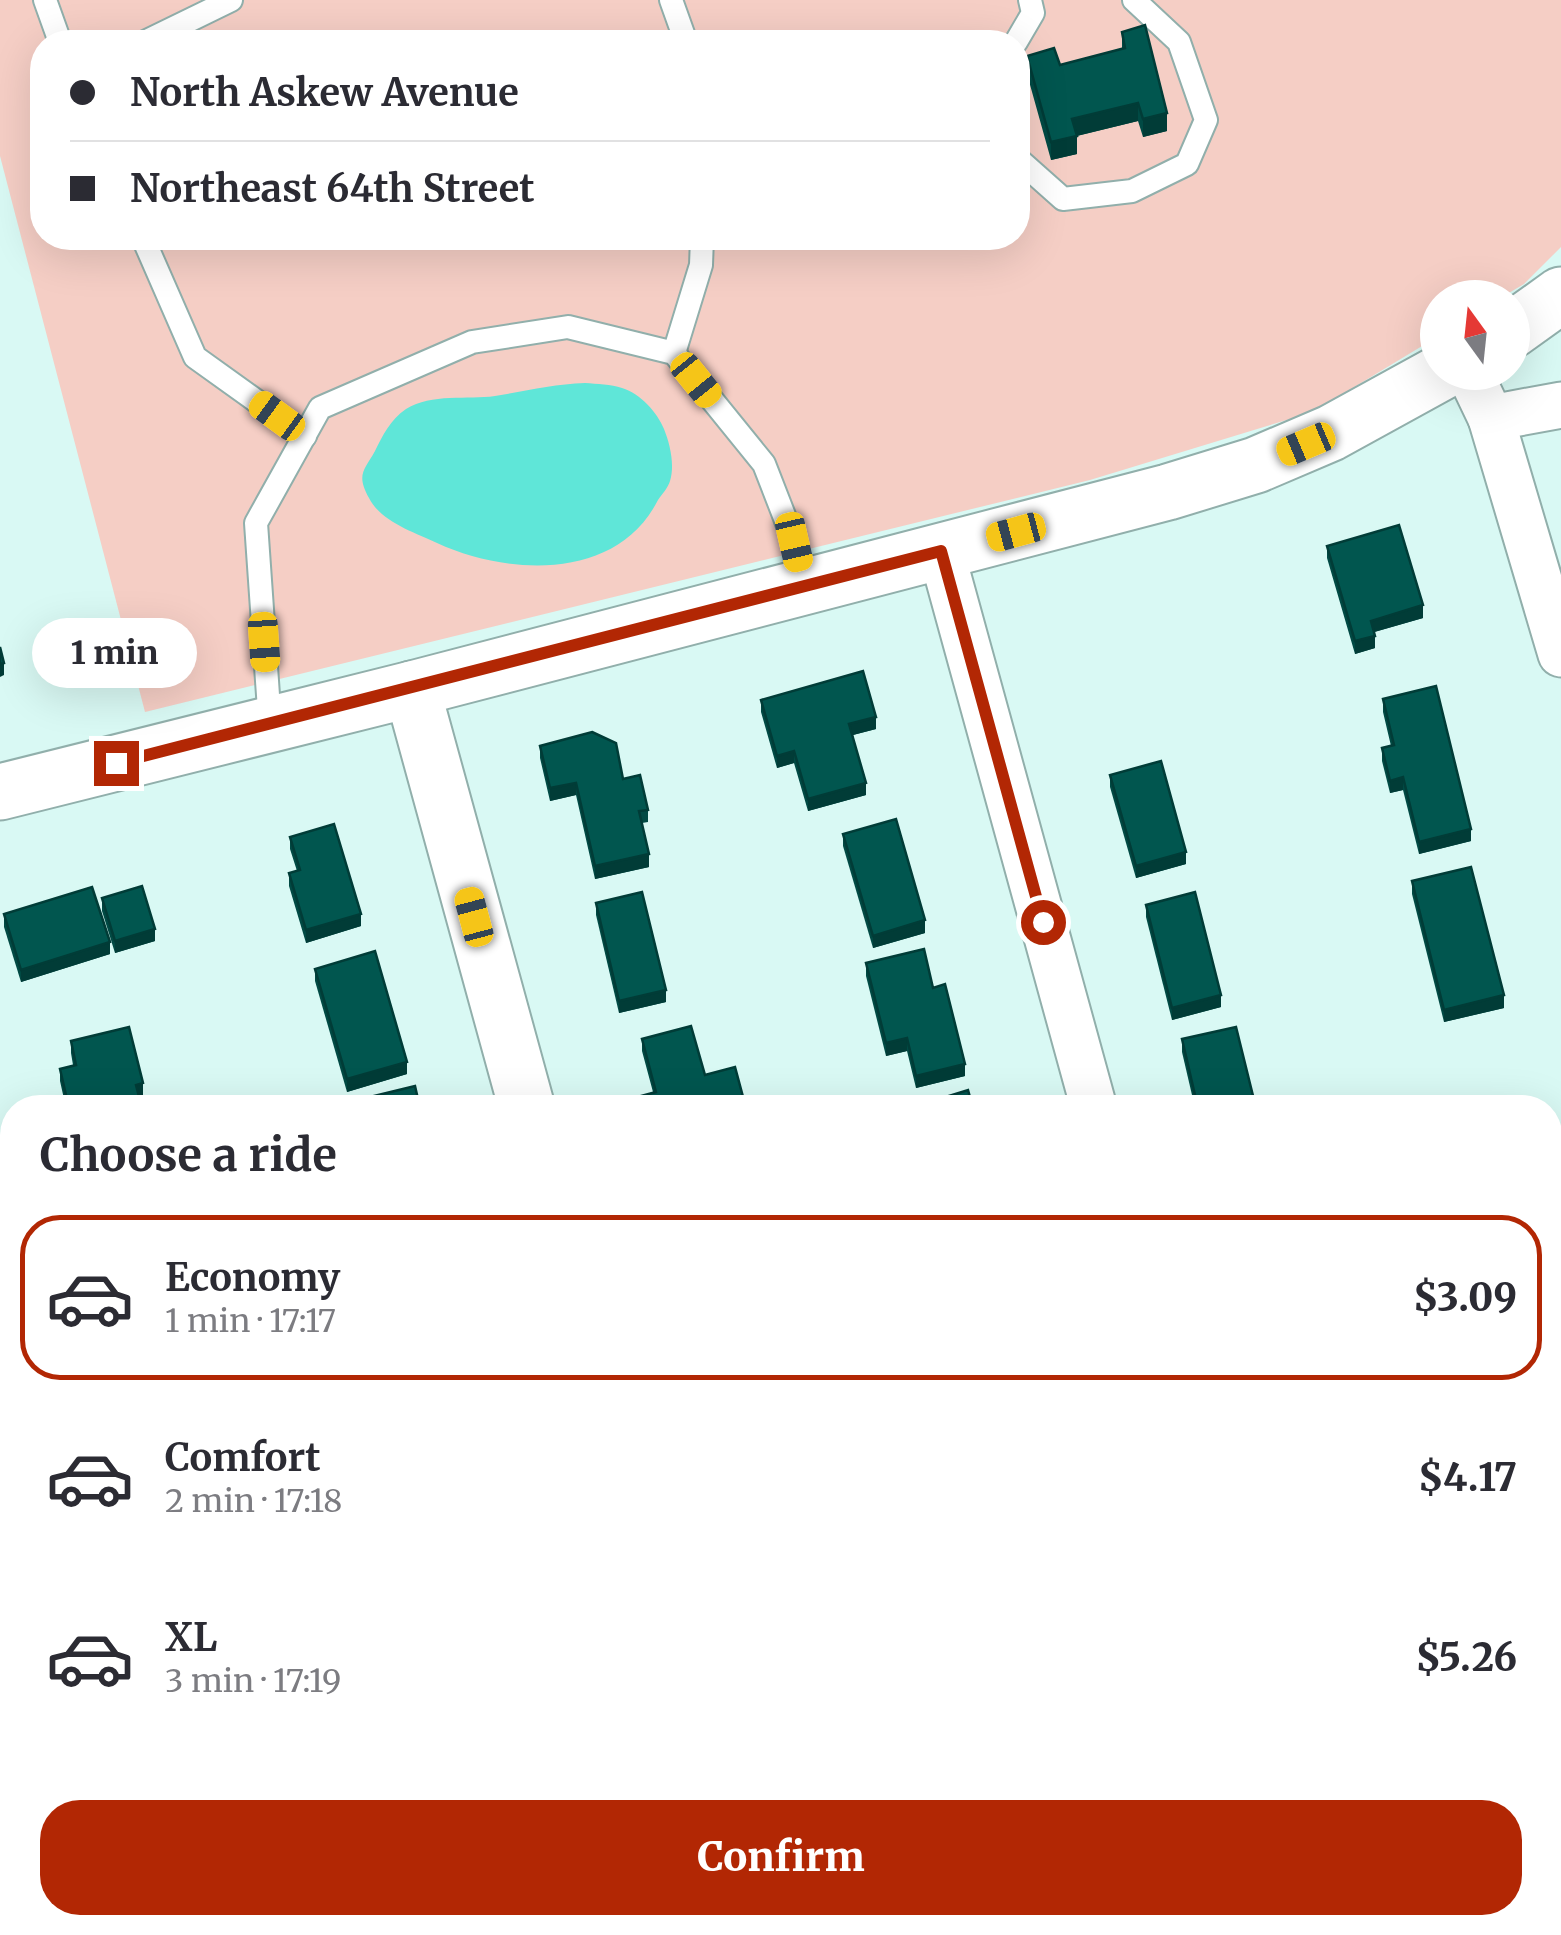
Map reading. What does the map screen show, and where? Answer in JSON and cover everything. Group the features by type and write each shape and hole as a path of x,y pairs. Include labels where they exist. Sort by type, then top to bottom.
{"street":[{"path":"1530,318 1561,296"},
{"path":"0,792 1168,492 1256,465 1331,433 1420,384"},
{"path":"1478,390 1491,418 1561,654"},
{"path":"1491,418 1561,405"},
{"path":"941,551 1090,1095"},
{"path":"412,689 522,1095"}],"lane":[{"path":"45,0 56,30"},
{"path":"170,30 231,0"},
{"path":"671,0 682,30"},
{"path":"1023,30 1033,13 1030,0"},
{"path":"1030,170 1063,199 1132,191 1186,164 1206,120 1179,42 1134,0"},
{"path":"148,250 194,357 305,436"},
{"path":"674,352 701,266 702,250"},
{"path":"270,724 256,523 320,408 472,342 568,327 674,352 764,464 792,536 804,587"}],"shaded area":[{"path":"0,0 1561,0 1561,247 1528,280 1420,280 1420,347 1313,412 1090,480 145,712 0,156"}],"water":[{"path":"585,383 618,387 642,399 661,423 670,448 672,468 668,486 640,526 616,546 589,558 559,564 496,562 465,554 409,530 381,514 369,498 362,478 365,468 388,428 406,409 438,399 495,396"}],"building":[{"path":"1145,25 1167,113 1143,119 1138,103 1072,119 1077,136 1051,142 1030,55 1054,48 1060,65 1125,48 1122,32"},
{"path":"1399,525 1423,605 1371,621 1375,636 1355,641 1327,546"},
{"path":"863,671 876,717 849,724 866,783 808,799 794,751 777,756 761,700"},
{"path":"1436,686 1471,829 1419,842 1403,777 1390,781 1382,748 1394,745 1383,699"},
{"path":"592,732 616,743 623,779 640,775 648,810 639,811 649,854 595,866 576,783 550,788 540,746"},
{"path":"1161,761 1186,852 1136,866 1110,775"},
{"path":"896,819 925,920 873,936 843,834"},
{"path":"334,824 361,914 306,930 289,873 300,870 290,837"},
{"path":"1471,867 1504,995 1444,1010 1412,881"},
{"path":"142,886 155,929 115,941 102,898"},
{"path":"92,887 110,942 21,970 4,914"},
{"path":"642,892 666,990 619,1001 596,903"},
{"path":"1195,892 1221,995 1172,1008 1146,905"},
{"path":"924,949 933,988 945,984 965,1064 916,1076 907,1038 886,1043 866,963"},
{"path":"375,951 407,1062 347,1079 315,969"},
{"path":"691,1026 705,1075 735,1067 743,1095 645,1095 656,1092 642,1039"},
{"path":"129,1027 143,1083 136,1085 139,1095 66,1095 60,1069 76,1065 71,1041"},
{"path":"1236,1027 1253,1095 1195,1095 1182,1039"},
{"path":"415,1086 417,1095 378,1095"}],"route":[{"path":"116,763 941,551 1043,922"}]}
